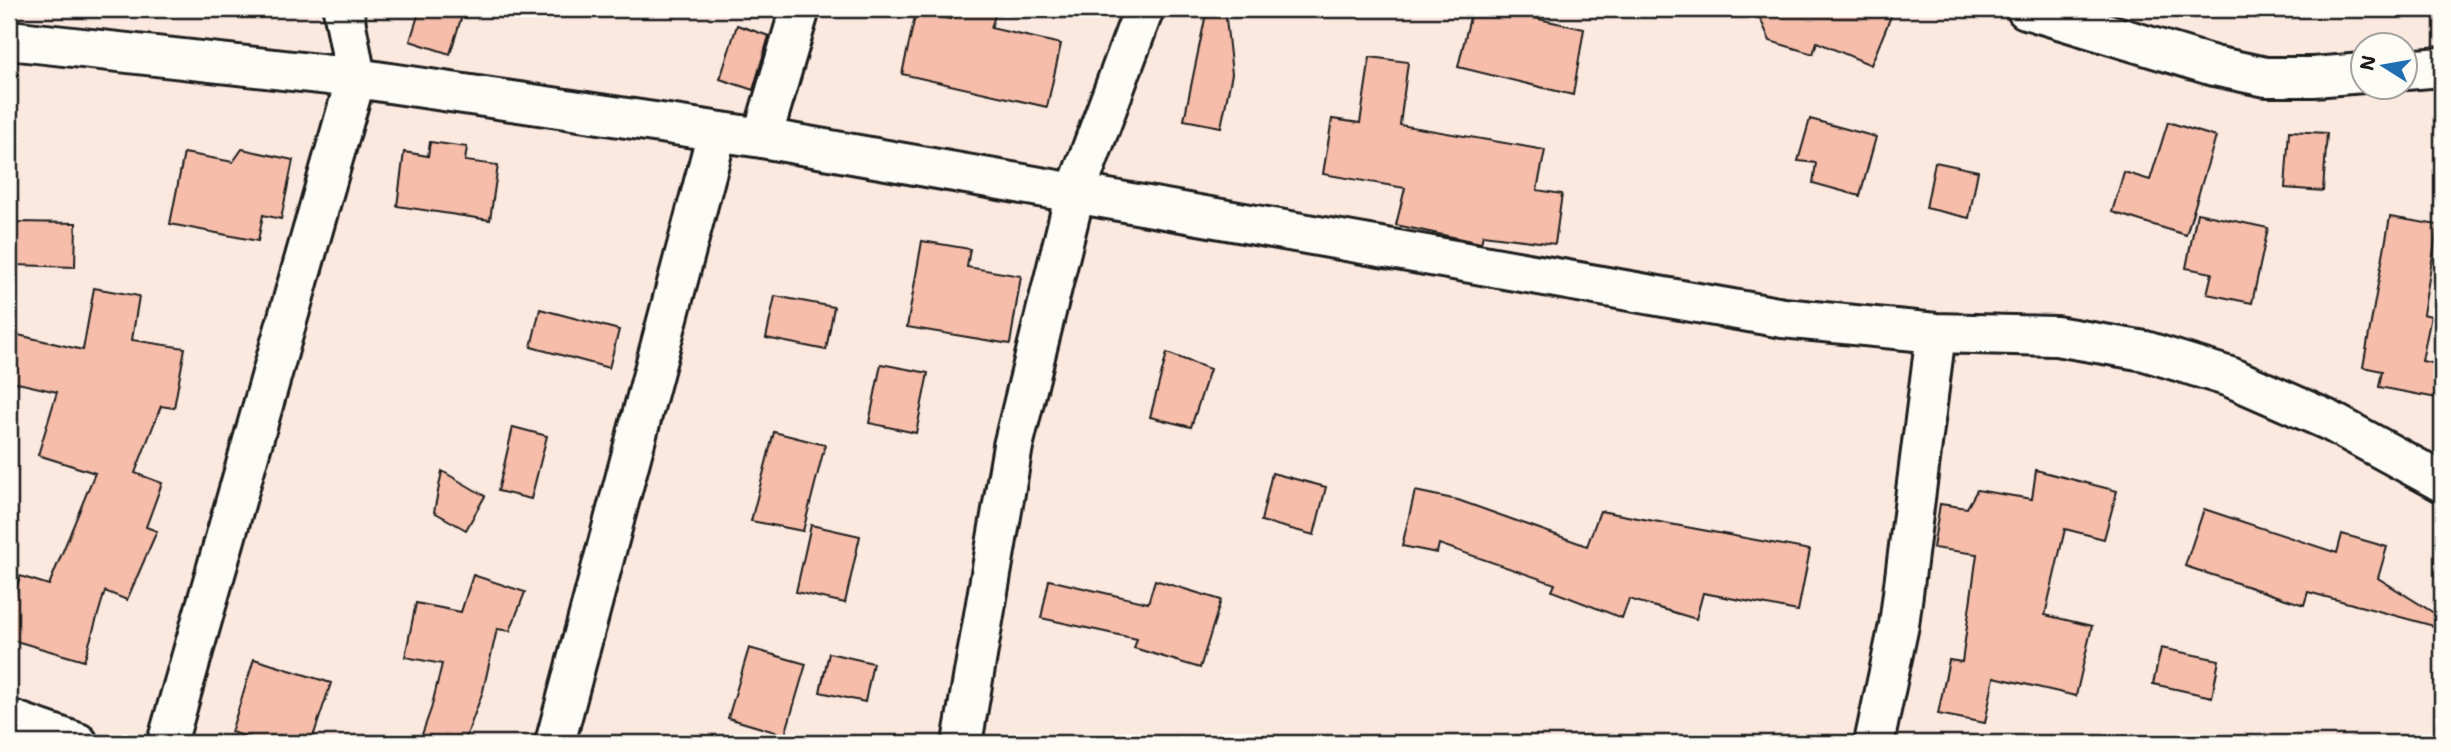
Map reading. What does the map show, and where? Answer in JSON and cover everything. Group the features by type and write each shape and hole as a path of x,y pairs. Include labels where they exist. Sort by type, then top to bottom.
{"street":[{"path":"167,743 356,78 343,9"},
{"path":"762,138 800,9"},
{"path":"962,743 1013,446 1075,194 1144,9"},
{"path":"2026,9 2100,20 2214,66 2266,77 2350,74"},
{"path":"9,40 356,78 718,134 762,138 1783,318 1936,332 2056,337 2145,351 2230,377 2330,421 2442,482"},
{"path":"2420,69 2442,67"},
{"path":"555,743 718,134"},
{"path":"1874,743 1899,625 1936,332"},
{"path":"9,719 78,743"}],"building":[{"path":"420,9 464,9 450,54 410,41"},
{"path":"953,9 997,9 991,28 1061,44 1047,107 902,74 916,12 950,19"},
{"path":"1207,9 1225,9 1232,74 1221,127 1184,120"},
{"path":"1472,9 1494,9 1584,29 1573,95 1458,67"},
{"path":"1740,9 1894,9 1871,65 1817,42 1813,54 1770,41 1760,18"},
{"path":"737,25 769,36 753,90 720,79"},
{"path":"1370,57 1408,62 1400,125 1545,150 1537,190 1562,194 1555,244 1483,235 1481,243 1396,225 1405,188 1323,174 1332,119 1360,123"},
{"path":"1810,119 1876,137 1860,196 1813,183 1816,163 1798,161"},
{"path":"2168,122 2216,137 2186,235 2112,212 2124,172 2150,180"},
{"path":"2289,131 2327,133 2323,191 2285,188"},
{"path":"430,142 467,147 465,161 498,165 490,220 397,206 404,152 428,156"},
{"path":"242,149 293,160 281,219 263,215 258,241 170,224 184,153 233,162"},
{"path":"1935,162 1978,171 1969,218 1926,208"},
{"path":"2197,213 2268,228 2252,303 2207,294 2212,273 2186,268"},
{"path":"2390,217 2438,225 2423,314 2431,316 2422,361 2442,365 2442,399 2379,387 2382,371 2363,367"},
{"path":"16,222 76,223 75,267 15,265"},
{"path":"922,241 970,249 967,267 1021,276 1010,344 907,327"},
{"path":"94,288 139,296 132,340 185,348 174,408 161,406 135,473 162,483 146,527 157,531 127,600 105,591 84,661 9,639 9,616 20,576 49,585 95,473 38,455 57,392 9,381 9,373 18,335 83,350"},
{"path":"775,296 834,307 826,350 766,338"},
{"path":"540,309 619,330 609,368 531,347"},
{"path":"1167,353 1210,369 1191,427 1150,417"},
{"path":"881,364 928,373 916,433 869,423"},
{"path":"513,427 547,436 531,499 498,491"},
{"path":"774,432 825,445 803,531 751,521"},
{"path":"2036,470 2117,491 2104,539 2065,529 2045,615 2092,626 2076,696 1994,677 1985,723 1938,714 1949,660 1962,662 1977,554 1933,548 1940,504 1967,508 1977,490 2032,499"},
{"path":"442,471 485,496 466,530 434,512"},
{"path":"1272,473 1326,487 1314,535 1261,521"},
{"path":"1415,491 1458,500 1587,546 1600,511 1810,550 1798,611 1703,593 1696,619 1629,599 1622,618 1552,591 1555,584 1439,544 1437,553 1402,546"},
{"path":"2204,509 2337,553 2342,534 2387,547 2378,578 2442,618 2441,628 2308,592 2304,605 2185,566"},
{"path":"811,525 860,536 845,603 796,592"},
{"path":"473,575 525,592 510,631 497,629 483,691 464,743 419,743 442,664 405,657 416,603 461,612"},
{"path":"1049,580 1148,603 1155,580 1221,600 1200,668 1134,648 1137,639 1041,618"},
{"path":"749,648 806,664 785,735 728,718"},
{"path":"2161,648 2219,660 2212,697 2153,684"},
{"path":"829,653 873,663 865,702 820,692"},
{"path":"254,659 331,683 311,743 268,743 231,732"}]}
